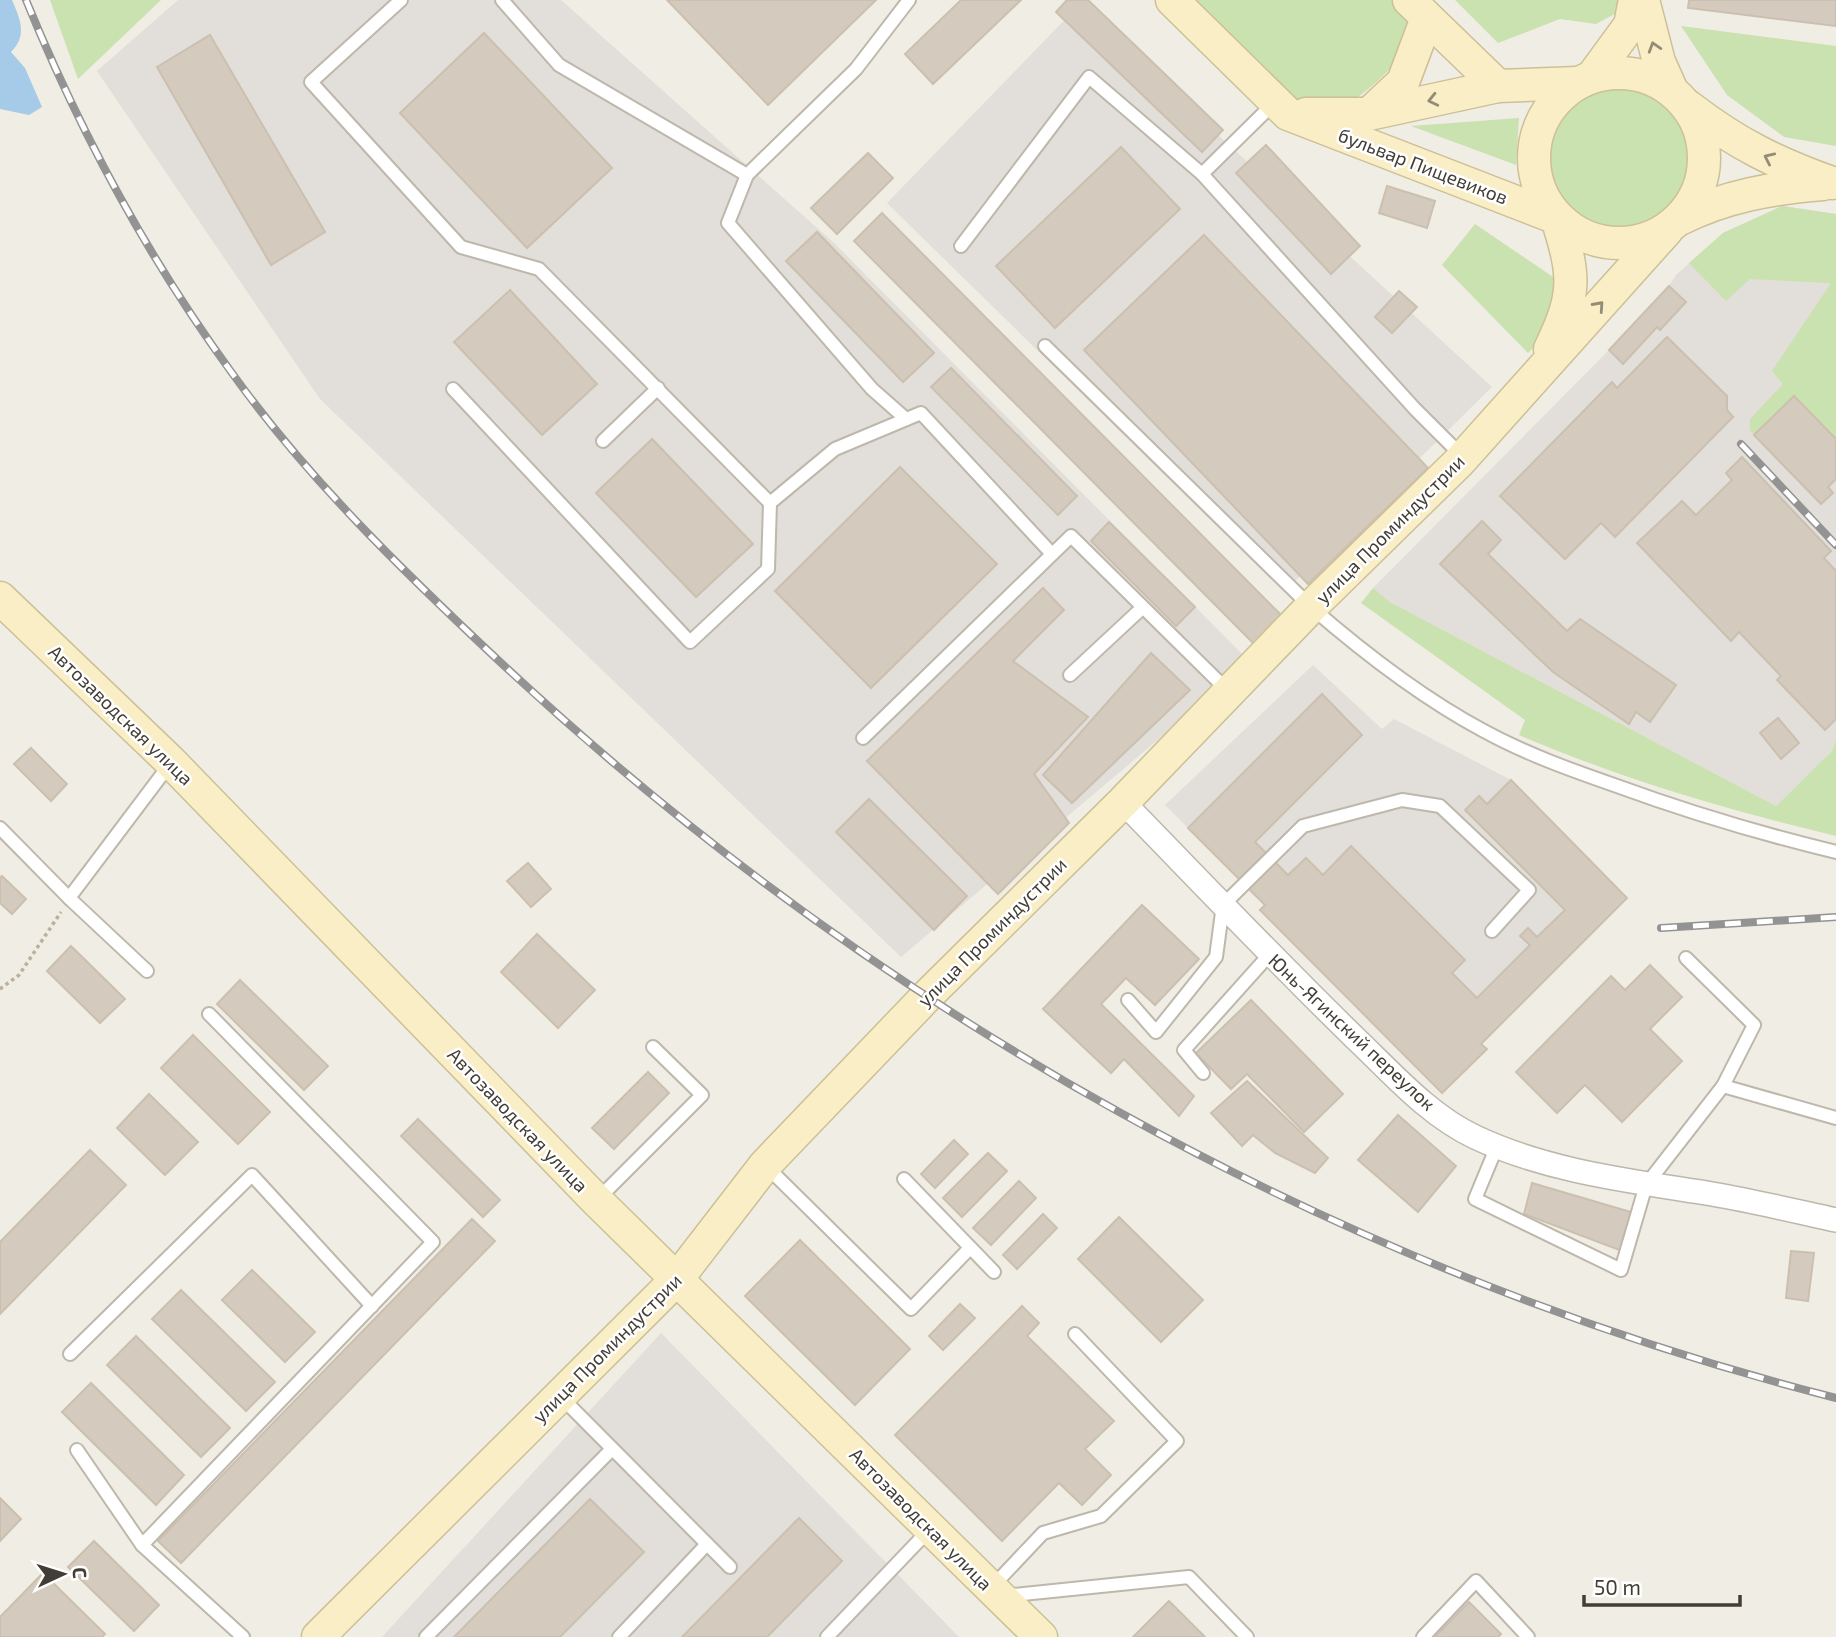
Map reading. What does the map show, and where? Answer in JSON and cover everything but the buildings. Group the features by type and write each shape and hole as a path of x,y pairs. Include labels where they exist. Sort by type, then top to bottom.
{"main road":[{"name":"бульвар Пищевиков","path":"1172,0 1282,108 1557,218 1581,234 1626,242 1648,238 1700,209 1759,191 1834,183"},
{"path":"1585,80 1630,24 1635,0"},
{"path":"1643,0 1659,62 1698,125 1704,150 1703,175 1695,199 1674,225"},
{"name":"бульвар Пищевиков","path":"1282,108 1369,114 1403,82 1421,6"},
{"name":"бульвар Пищевиков","path":"1421,6 1498,86 1585,80 1613,73 1634,74 1654,80 1729,137 1761,155 1834,183"},
{"name":"бульвар Пищевиков","path":"1557,218 1542,197 1534,171 1534,145 1542,120 1557,99 1585,80"},
{"path":"1369,114 1498,86"},
{"path":"1538,376 1571,297 1570,262 1557,218"},
{"name":"улица Проминдустрии","path":"318,1637 677,1279 765,1165 927,996 1124,802 1311,607 1464,457 1674,225"},
{"name":"Автозаводская улица","path":"0,598 171,762 597,1201 1041,1637"}],"street":[{"name":"Юнь-Ягинский переулок","path":"1124,802 1269,955 1408,1089 1458,1128 1523,1156 1589,1174 1716,1195 1836,1220"}],"lane":[{"path":"401,0 311,82 461,247 539,268 770,503 768,569 690,642 453,389"},
{"path":"502,0 559,65 747,175"},
{"path":"906,419 872,388 728,223 747,175 856,69 909,0"},
{"path":"961,246 1089,77 1202,174 1415,409 1464,457"},
{"path":"1202,174 1282,108"},
{"path":"1045,346 1311,607 1343,635 1409,684 1483,731 1560,766 1663,803 1836,852"},
{"path":"603,441 658,388"},
{"path":"770,503 835,449 921,413 1052,555"},
{"path":"863,738 1071,536 1229,692"},
{"path":"1070,675 1142,608"},
{"path":"69,898 171,762"},
{"path":"1128,1000 1156,1032 1216,957 1223,905 1303,826 1402,800 1440,806 1529,890 1492,931"},
{"path":"0,828 147,971"},
{"path":"1203,1073 1184,1050 1269,955"},
{"path":"1497,1146 1475,1199 1621,1270 1646,1185 1723,1086 1754,1025 1686,958"},
{"path":"142,1545 433,1242 209,1014"},
{"path":"597,1201 702,1095 653,1047"},
{"path":"1723,1086 1836,1118"},
{"path":"765,1165 911,1309 970,1248"},
{"path":"70,1354 252,1175 372,1306"},
{"path":"904,1179 994,1272"},
{"path":"995,1592 1043,1533 1101,1516 1177,1441 1075,1334"},
{"path":"559,1396 730,1567"},
{"path":"426,1637 612,1449"},
{"path":"77,1450 142,1545 243,1637"},
{"path":"827,1637 930,1528"},
{"path":"619,1637 707,1544"},
{"path":"995,1592 1189,1577 1247,1637"},
{"path":"1423,1637 1476,1581 1528,1637"}],"path":[{"path":"0,989 19,975 69,898"}],"shaded area":[{"path":"178,0 561,0 834,243 1250,662 901,957 320,399 97,71"},
{"path":"1078,6 1492,387 1284,592 887,203"},
{"path":"1782,206 1836,214 1836,739 1832,751 1776,806 1390,602 1373,588 1609,350 1669,286 1676,275 1723,233"},
{"path":"1313,665 1382,729 1394,719 1511,780 1627,898 1481,1044 1487,1049 1442,1093 1260,910 1264,904 1165,805"},
{"path":"661,1333 959,1637 382,1637"}],"green space":[{"path":"50,0 161,0 78,79"},
{"path":"1194,0 1395,0 1406,15 1409,30 1406,44 1387,72 1348,105 1296,100"},
{"path":"1455,0 1620,0 1620,11 1596,24 1560,19 1498,43"},
{"path":"1681,26 1836,46 1836,146 1784,137 1727,95"},
{"path":"1620,86 1647,91 1670,107 1686,130 1691,157 1686,184 1670,207 1647,223 1620,228 1593,223 1570,207 1554,184 1549,157 1554,130 1570,107 1593,91"},
{"path":"1519,118 1516,165 1411,126"},
{"path":"1782,206 1836,214 1836,439 1794,396 1754,435 1750,430 1750,419 1783,384 1772,371 1831,283 1750,279 1726,301 1689,263 1723,233"},
{"path":"1475,224 1559,281 1562,318 1528,353 1442,265"},
{"path":"1373,588 1390,602 1776,806 1832,751 1836,739 1836,836 1675,792 1597,766 1519,735 1525,720 1361,603"}],"water":[{"path":"0,0 12,0 18,14 21,33 11,52 25,68 42,107 29,115 0,109"}],"railway":[{"path":"26,0 69,98 144,239 201,329 292,450 392,558 498,660 643,787 795,906 955,1014 1121,1113 1293,1201 1470,1278 1651,1344 1836,1398"},
{"path":"1741,444 1836,545"},
{"path":"1661,928 1836,917"}]}
